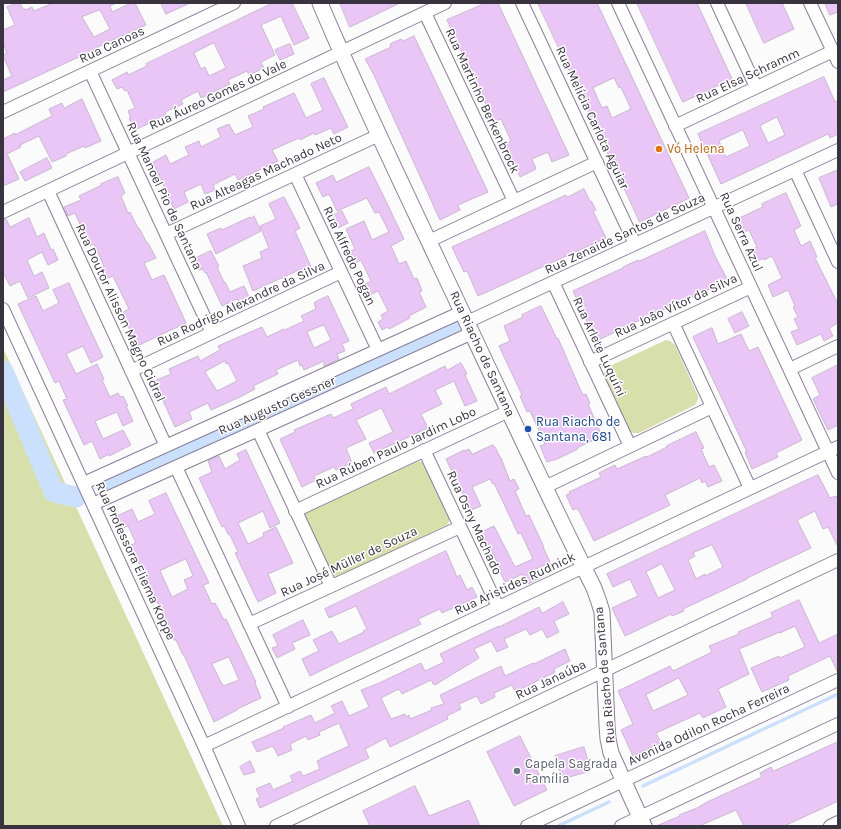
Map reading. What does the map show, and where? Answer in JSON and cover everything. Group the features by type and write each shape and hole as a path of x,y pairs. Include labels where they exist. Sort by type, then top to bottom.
{"street":[{"name":"Rua Canoas","path":"3,112 234,3"},
{"name":"Rua Riacho de Santana","path":"320,3 379,135 467,323 594,588 602,612 608,739 611,753 642,821"},
{"name":"Rua Áureo Gomes do Vale","path":"3,212 445,3"},
{"name":"Rua Melícia Carlota Aguiar","path":"522,3 635,244"},
{"name":"Rua Serra Azul","path":"618,3 790,369 833,449 838,473"},
{"path":"717,3 756,87"},
{"path":"810,3 835,57"},
{"name":"Rua Martinho Berkenbrock","path":"425,13 514,201"},
{"name":"Rua Elsa Schramm","path":"675,126 756,87 835,57"},
{"name":"Rua Manoel Pio de Santana","path":"90,71 212,333"},
{"name":"Rua Alteagas Machado Neto","path":"166,234 379,135"},
{"name":"Rua Zenaide Santos de Souza","path":"467,323 838,150"},
{"path":"429,241 597,162"},
{"path":"795,170 837,258"},
{"name":"Rua Alfredo Pogan","path":"295,174 378,350"},
{"name":"Rua Doutor Alisson Magno Cidral","path":"48,191 166,446"},
{"name":"Rua Rodrigo Alexandre da Silva","path":"131,371 341,272"},
{"name":"Rua Arlete Luquíni","path":"553,282 630,446"},
{"name":"Rua João Vítor da Silva","path":"590,362 751,287"},
{"name":"Rua Professora Eliema Koppe","path":"3,309 84,483 92,504 204,746 239,826"},
{"name":"Rua Augusto Gessner","path":"84,483 378,350 467,323"},
{"name":"Rua Augusto Gessner","path":"92,504 258,430 467,323"},
{"path":"673,323 750,488"},
{"path":"790,369 838,346"},
{"path":"545,487 712,407"},
{"name":"Rua Rúben Paulo Jardim Lobo","path":"295,511 509,411"},
{"path":"258,430 330,586"},
{"name":"Rua Aristides Rudnick","path":"204,746 833,449"},
{"name":"Rua Osny Machado","path":"424,450 498,607"},
{"path":"176,467 288,707"},
{"name":"Rua José Müller de Souza","path":"249,624 460,527"},
{"name":"Rua Janaúba","path":"276,826 838,560"},
{"name":"Avenida Odilon Rocha Ferreira","path":"527,826 838,680"},
{"path":"621,826 642,821 838,724"},
{"path":"830,826 838,822"}],"green space":[{"path":"666,340 675,345 698,399 695,405 639,433 633,433 629,431 605,379 605,371 610,366"},
{"path":"3,348 223,826 3,826"},
{"path":"418,461 424,463 450,519 447,525 342,575 332,575 304,516 306,511"}],"building":[{"path":"20,3 23,9 25,10 32,7 34,11 53,3 116,3 110,6 112,12 131,3 135,3 146,25 3,92 3,80 12,76 3,56 7,53 3,43 3,30 15,25 7,7","holes":["100,10 110,29 94,37 82,17"]},
{"path":"161,3 190,3 166,14"},
{"path":"273,3 292,3 309,38 294,45 281,16 261,25 275,55 261,62 264,68 249,75 247,71 228,80 230,84 201,98 198,91 181,100 183,104 165,112 166,115 135,130 129,118 131,118 128,111 135,108 127,90 125,91 122,87 117,89 112,80 127,72 128,75 147,66 146,64","holes":["214,43 226,68 209,76 205,67 201,69 194,53"]},
{"path":"340,3 400,3 350,27"},
{"path":"486,3 498,3 569,155 552,162 548,152 532,159 536,169 520,177 505,144 511,141 501,119 494,122 447,20"},
{"path":"538,3 597,3 689,198 640,222","holes":["614,78 619,88 621,87 631,109 612,118 607,106 602,108 593,88"]},
{"path":"637,3 697,3 732,79 683,102"},
{"path":"746,3 782,3 794,29 764,43"},
{"path":"825,3 838,3 838,12 830,15"},
{"path":"414,36 488,192 458,205 460,210 440,220 374,75 365,59 391,47 390,44 401,39 403,41"},
{"path":"290,44 294,54 280,60 275,50"},
{"path":"824,77 835,102 838,100 838,134 830,138 828,134 721,184 698,134","holes":["777,117 785,135 768,143 760,126","743,130 750,146 726,157 719,141"]},
{"path":"324,78 348,127 334,134 331,128 315,135 314,133 300,140 299,138 272,150 278,161 238,180 235,174 213,185 215,190 205,194 201,184 184,192 188,202 174,209 153,162 166,155 170,164 189,155 185,147 199,141 201,147 221,137 217,129 229,124 235,135 253,127 248,116 264,109 263,107 294,93 306,118 323,110 311,84"},
{"path":"82,99 101,141 85,148 84,146 52,162 39,136 20,145 21,147 7,154 19,179 3,186 3,139 15,133 15,135 52,116 49,109 62,103 64,108"},
{"path":"47,158 52,168 25,181 20,172"},
{"path":"369,167 404,239 391,246 399,264 406,261 414,279 417,278 422,291 419,292 426,307 409,316 410,318 389,329 388,327 382,330 378,322 383,319 381,315 388,311 378,291 370,295 365,284 371,281 361,260 355,263 349,252 355,249 346,229 364,221 372,240 389,232 379,212 375,213 367,198 337,211 329,194 323,197 316,183 333,175 336,182"},
{"path":"838,170 838,204 831,207 819,178"},
{"path":"118,177 125,193 121,196 128,213 130,212 156,258 144,263 152,280 164,275 186,323 137,346 122,313 129,309 113,276 106,279 100,268 104,266 94,244 90,246 75,213 68,216 64,207 81,200 79,196"},
{"path":"584,189 596,210 593,211 606,238 478,296 467,271 464,272 452,247 566,195 567,197"},
{"path":"786,193 801,226 794,230 801,246 810,241 817,257 815,258 838,304 838,323 829,328 833,336 824,341 821,334 797,345 791,332 799,329 794,319 798,317 793,307 795,306 788,290 773,297 768,285 782,278 772,256 758,261 753,249 757,247 749,230 743,233 737,219 763,207 762,204"},
{"path":"284,197 300,228 295,231 312,269 301,274 299,270 253,291 243,266 262,258 260,252 269,248 260,226 276,219 269,204"},
{"path":"342,211 348,223 338,228 332,216"},
{"path":"254,216 261,231 216,254 207,234 221,228 222,230"},
{"path":"29,218 37,237 44,233 51,250 53,249 58,260 48,265 42,252 27,260 34,276 42,272 49,288 28,298 20,281 10,286 3,272 3,219 6,219 10,227"},
{"path":"705,231 715,256 728,281 629,325 630,328 621,332 620,330 596,341 573,291 638,260 639,261"},
{"path":"211,251 219,266 217,267 230,292 244,286 249,297 239,302 237,299 222,306 206,272 205,273 203,269 199,270 194,259"},
{"path":"69,283 103,357 91,363 83,346 66,354 76,374 97,364 104,379 102,380 110,397 118,393 120,397 123,396 133,421 123,426 117,412 95,421 103,439 123,430 131,445 100,459 92,441 84,445 63,400 67,399 59,381 55,383 18,304 36,296 43,311 59,303 53,290"},
{"path":"328,296 349,341 342,344 345,351 337,354 339,359 324,366 324,361 304,370 302,365 300,366 298,360 276,370 278,374 253,386 255,389 240,397 211,410 208,403 189,412 192,419 175,427 154,381 171,374 169,369 198,356 200,361 220,350 218,346 262,327 267,337 304,321 301,316 316,309 315,302","holes":["324,325 331,340 314,348 307,332","225,361 226,364 228,363 237,381 217,391 205,372"]},
{"path":"541,306 557,339 558,338 583,395 586,394 590,403 588,404 602,436 555,460 547,462 540,446 545,444 530,411 527,412 520,396 522,395 499,346 510,341 504,326"},
{"path":"742,312 749,326 735,333 728,319"},
{"path":"712,328 718,344 741,334 749,351 758,347 802,440 776,453 778,457 752,469 745,452 747,452 693,337"},
{"path":"461,363 467,374 465,375 477,401 465,406 454,381 435,390 442,404 421,414 428,428 374,453 369,443 393,432 383,411 381,408 356,420 366,439 346,448 352,463 336,470 334,467 314,476 316,480 302,487 280,439 295,432 294,430 331,414 333,418 353,409 351,404 386,387 389,394 445,366 447,370"},
{"path":"838,365 838,425 828,430 813,399 820,395 812,378"},
{"path":"696,432 704,448 701,449 709,467 714,465 722,481 708,487 705,481 702,483 700,478 665,495 670,505 594,541 578,509 573,510 566,495 570,494 569,492 601,477 599,473 615,465 617,469 646,456 647,457"},
{"path":"493,445 501,458 510,481 514,479 519,489 515,491 526,516 529,515 550,562 536,569 540,578 528,584 523,574 505,582 490,547 488,548 481,532 494,526 515,567 533,559 521,533 518,534 494,483 493,484 490,479 472,487 481,506 471,510 446,459 464,450 469,449 472,454"},
{"path":"246,450 280,523 270,528 263,511 238,523 248,544 264,536 263,533 276,527 293,563 268,574 276,593 258,602 235,553 238,552 230,535 224,526 222,527 199,478 212,472 208,461 219,456 225,469 240,460 237,454"},
{"path":"818,475 830,498 836,496 838,501 838,547 828,527 823,529 815,511 797,520 811,548 683,609 684,611 672,616 671,614 625,636 612,608 638,596 630,579 613,587 607,574","holes":["712,545 723,567 696,579 688,560 695,556 693,553","662,564 675,590 658,598 646,572"]},
{"path":"166,493 209,583 203,585 212,604 215,603 224,620 226,619 256,682 255,683 261,698 214,722 184,655 176,640 174,640 138,561 131,545 136,543 128,526 123,528 117,516 132,509 138,522 155,514 149,501","holes":["186,559 193,576 184,580 188,589 172,597 160,571","229,657 239,680 223,686 212,664"]},
{"path":"446,551 457,577 460,575 467,590 472,587 477,597 442,613 440,609 418,619 421,624 310,676 302,659 319,651 313,640 332,631 339,644 364,632 363,631 367,629 356,606 329,618 325,609"},
{"path":"799,600 819,643 838,634 838,673 830,656 788,676 789,680 762,692 751,668 805,647 795,626 780,632 739,649 749,674 718,689 726,707 703,718 700,713 656,733 661,743 633,756 621,730 633,724 618,691 670,666 673,671 712,652 709,646 739,634 738,632 773,617 771,613","holes":["679,678 688,695 653,711 646,695"]},
{"path":"563,602 569,614 554,621 559,632 547,638 542,629 530,635 526,629 504,639 508,647 497,652 491,641 474,649 479,658 435,685 431,680 402,694 399,689 381,698 391,719 405,714 406,717 409,715 410,719 432,710 431,708 444,704 440,695 501,666 505,676 565,649 570,661 554,669 555,672 515,692 512,685 494,693 495,697 481,704 477,696 459,704 461,709 447,716 448,719 390,747 386,738 365,749 369,758 260,808 256,799 260,797 256,789 270,783 273,790 293,781 290,776 300,771 303,776 320,769 317,761 349,746 339,723 319,732 320,735 308,740 306,736 290,744 292,750 278,756 273,746 257,752 252,742 311,715 315,723 335,713 331,706 342,701 349,716 369,707 361,690 421,663 425,671 444,662 440,654 539,607 542,613"},
{"path":"303,620 310,635 292,643 295,649 277,658 272,648 278,646 273,635"},
{"name":"Capela Sagrada Família","path":"520,736 547,790 514,806 487,752"},
{"path":"838,742 838,801 819,810 784,826 744,826 736,810 699,826 656,826 762,777 760,773 771,767 773,771"},
{"path":"584,747 591,771 562,779 555,756"},
{"path":"250,761 255,772 244,775 240,767"},
{"path":"415,786 429,816 469,800 480,826 370,826 363,811"}],"waterway":[{"path":"105,485 462,326"},
{"path":"3,371 54,492 76,497"},
{"path":"643,786 838,694"},
{"path":"558,826 609,802"}],"place":[{"name":"Vó Helena","path":"659,149"},
{"name":"Rua Riacho de Santana, 681","path":"528,429"},
{"name":"Capela Sagrada Família","path":"517,771"}]}
